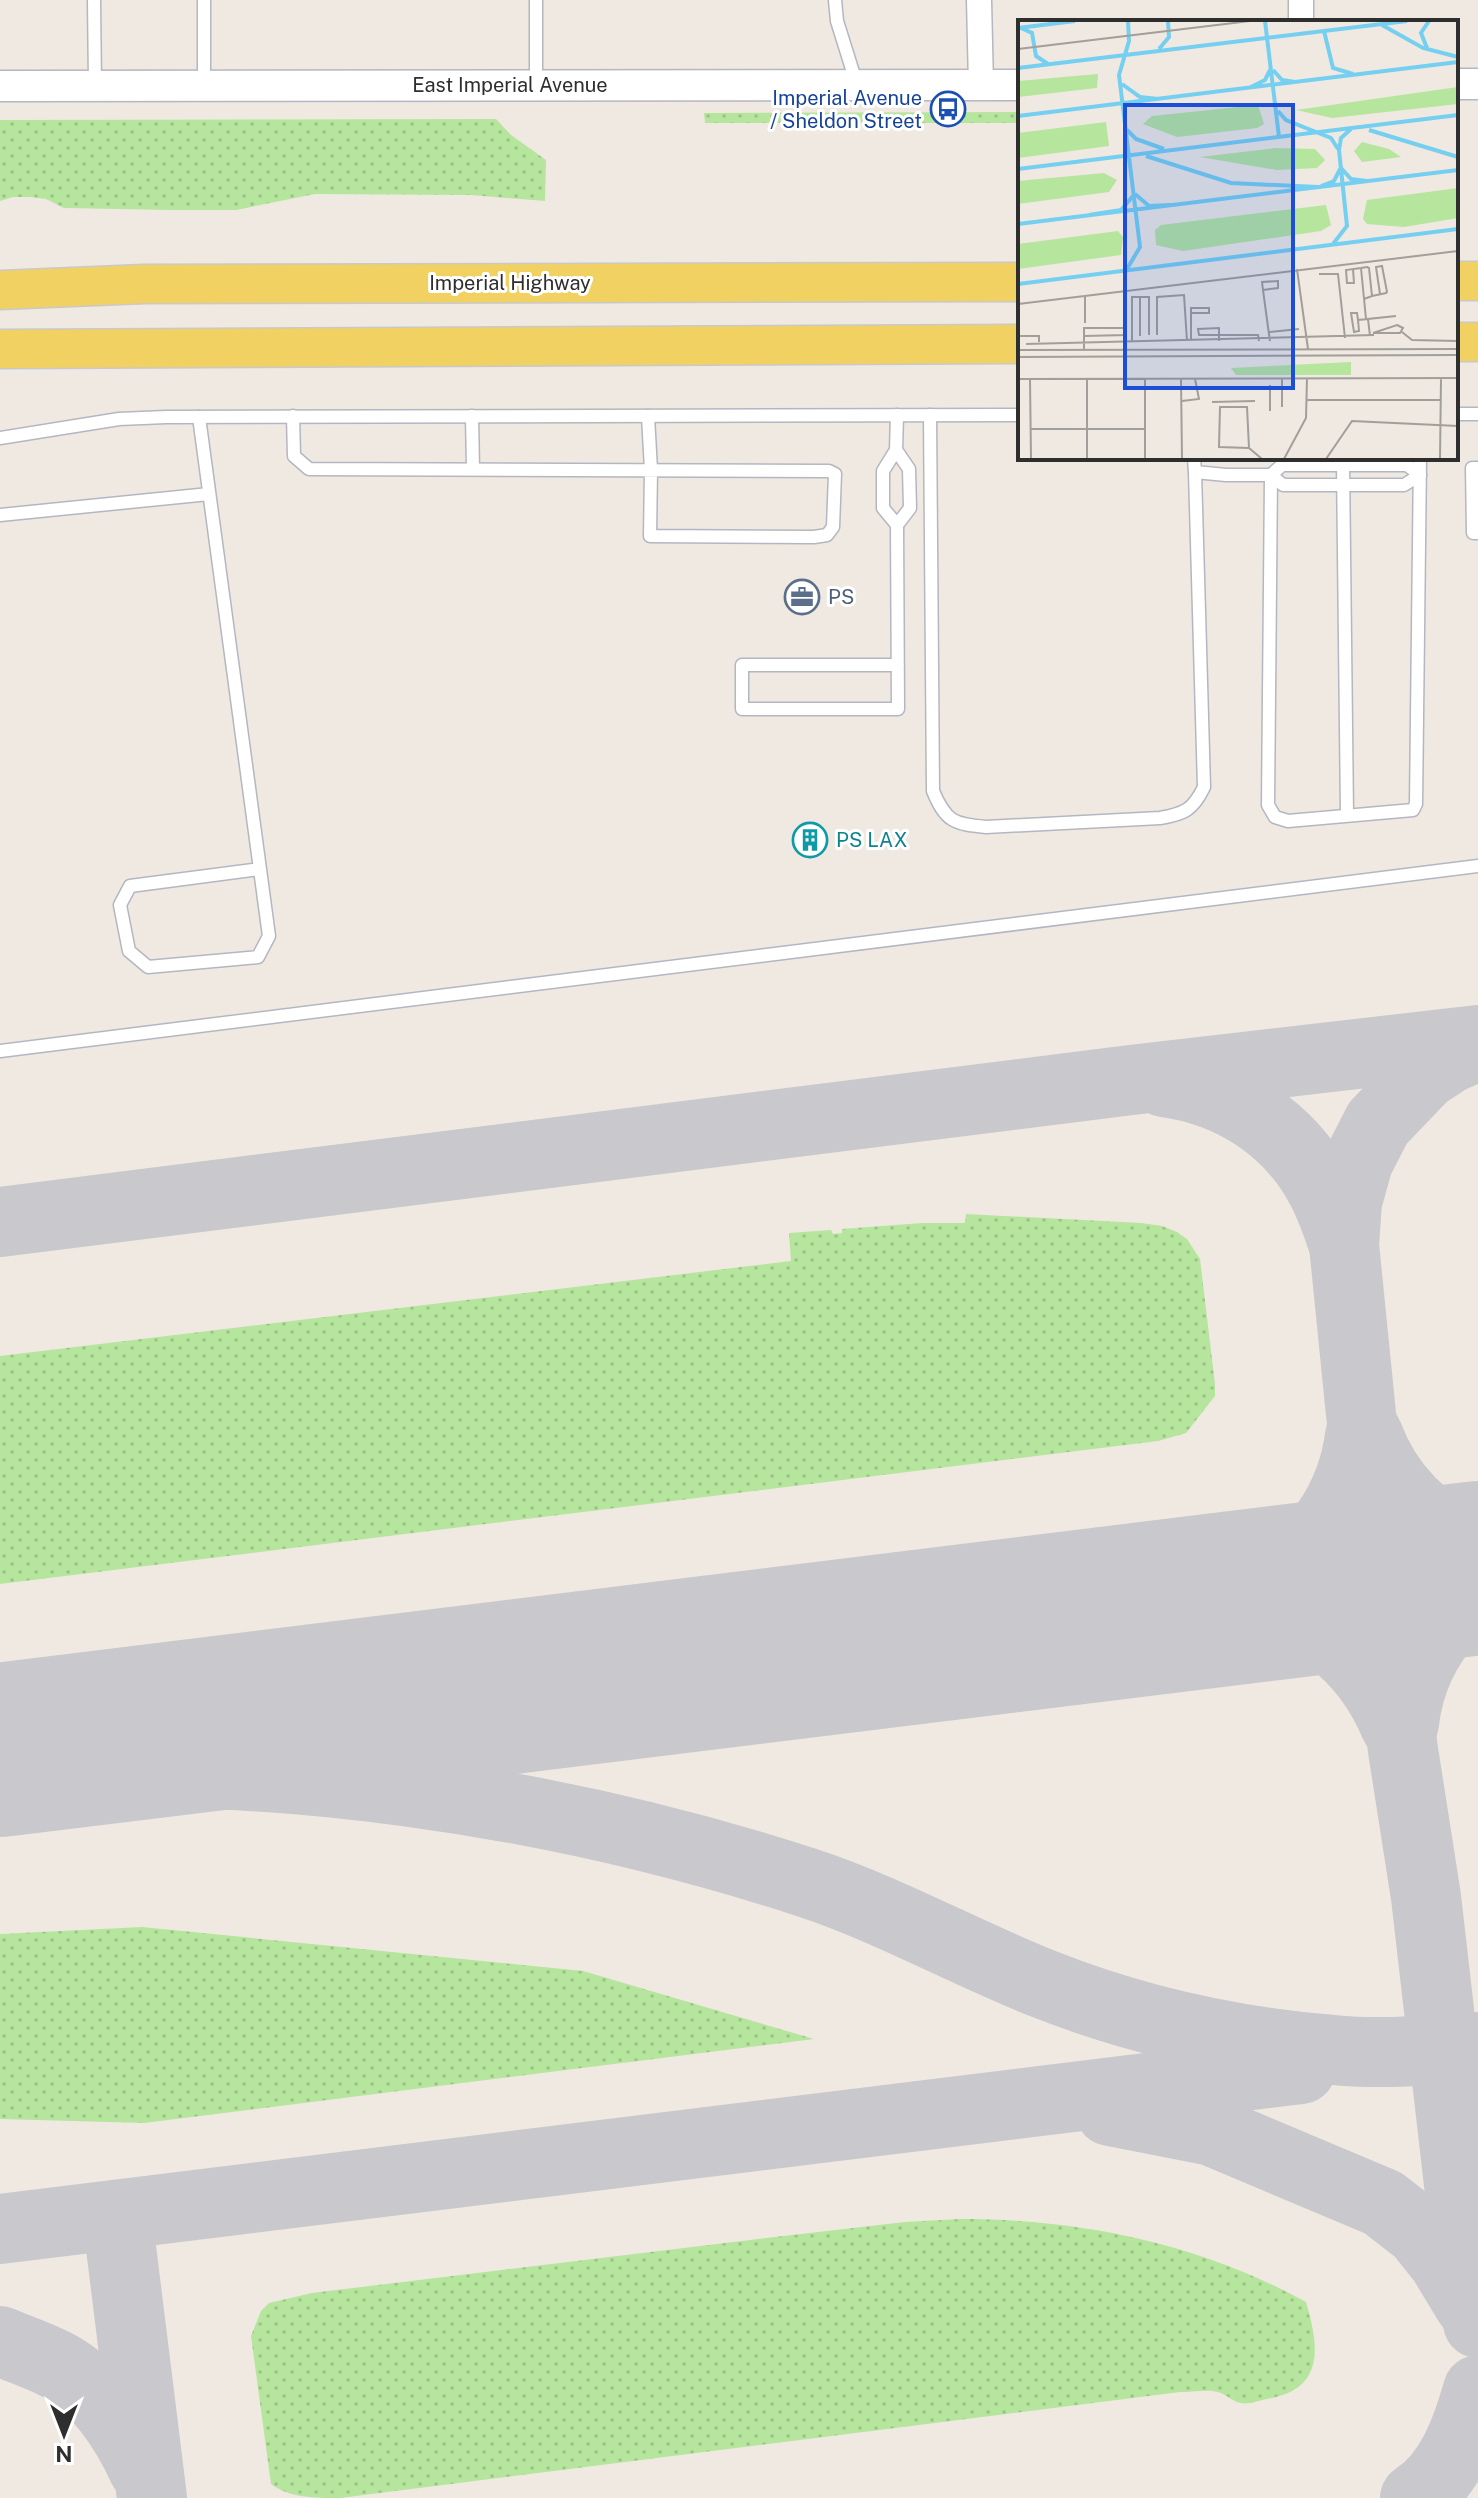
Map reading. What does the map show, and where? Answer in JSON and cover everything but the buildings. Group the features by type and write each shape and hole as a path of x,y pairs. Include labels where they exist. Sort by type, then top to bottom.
{"main road":[{"name":"Imperial Highway","path":"0,290 144,284 1018,282"},
{"path":"0,349 1018,344"}],"street":[{"path":"979,0 981,85"},
{"name":"East Imperial Avenue","path":"0,86 1018,85"}],"lane":[{"path":"94,0 95,86"},
{"path":"204,0 204,86"},
{"path":"536,0 536,85"},
{"path":"835,0 837,21 857,85"},
{"path":"897,415 896,450 883,471 883,508 897,525"},
{"path":"930,415 933,791 942,813 960,824 986,827 1160,818 1178,815 1195,805 1204,787 1195,465 1226,475 1271,475 1283,485 1404,485 1420,475"},
{"path":"0,438 119,419 199,417 1018,415"},
{"path":"293,416 294,456 309,469 473,469 651,470 829,471 835,474 833,527 827,535 814,537 650,536 651,470 648,416"},
{"path":"472,416 473,469"},
{"path":"199,417 209,494 260,869 269,936 258,957 148,967 129,951 120,905 130,886 260,869"},
{"path":"896,450 909,469 910,508 897,525 898,665 898,709 742,709 742,665 898,665"},
{"path":"1420,460 1420,475 1416,804 1413,810 1288,821 1275,817 1268,805 1271,475 1282,465 1407,465 1420,475"},
{"path":"1343,465 1347,815"},
{"path":"1478,468 1472,468 1473,533 1478,533"},
{"path":"0,515 209,494"},
{"path":"0,1051 1478,866"}],"green space":[{"path":"1018,112 1018,123 705,123 704,113"},
{"path":"496,119 511,135 546,160 545,201 471,195 315,194 236,210 169,210 64,208 46,199 31,197 0,201 0,120"},
{"path":"966,1214 1141,1223 1162,1226 1187,1239 1200,1259 1215,1396 1186,1433 1158,1441 0,1584 0,1356 791,1261 789,1233 831,1230 833,1234 842,1233 842,1229 965,1223"},
{"path":"142,1927 583,1971 814,2039 144,2123 0,2119 0,1934"},
{"path":"960,2219 1050,2224 1139,2239 1182,2250 1266,2282 1306,2302 1315,2347 1310,2374 1289,2392 1248,2403 1214,2391 1180,2392 340,2498 294,2495 271,2484 251,2336 261,2311 269,2303 312,2293 905,2222"}],"taxiway":[{"path":"0,1222 1131,1080 1478,1040"},
{"path":"1478,1046 1450,1058 1424,1075 1378,1123 1358,1162 1347,1202 1344,1245 1361,1414 1403,1750 1426,1897 1478,2323"},
{"path":"1164,1082 1212,1094 1235,1104 1275,1130 1308,1167 1321,1188 1344,1245"},
{"path":"1368,1435 1385,1470 1410,1502 1441,1527 1478,1542"},
{"path":"1197,1597 1257,1581 1278,1570 1313,1540 1327,1522 1349,1481 1360,1436"},
{"path":"1404,1723 1412,1685 1428,1651 1450,1621 1478,1594"},
{"path":"1079,1617 1231,1605 1285,1615 1331,1640 1351,1658 1368,1678 1395,1725"},
{"path":"0,1776 102,1772 306,1780 509,1808 609,1828 805,1882 866,1905 1044,1984 1186,2028 1333,2050 1387,2052 1478,2047"},
{"path":"0,2229 1301,2069"},
{"path":"1110,2111 1212,2131 1383,2203 1419,2231 1443,2261 1469,2304"},
{"path":"117,2215 152,2498"},
{"path":"0,2341 52,2362 86,2385 119,2424 143,2468"},
{"path":"1415,2498 1448,2464 1463,2435 1478,2390"}],"runway":[{"path":"0,1750 1478,1568"}],"place":[{"name":"Imperial Avenue / Sheldon Street","path":"948,109"},
{"name":"PS","path":"802,597"},
{"name":"PS LAX","path":"810,840"}]}
